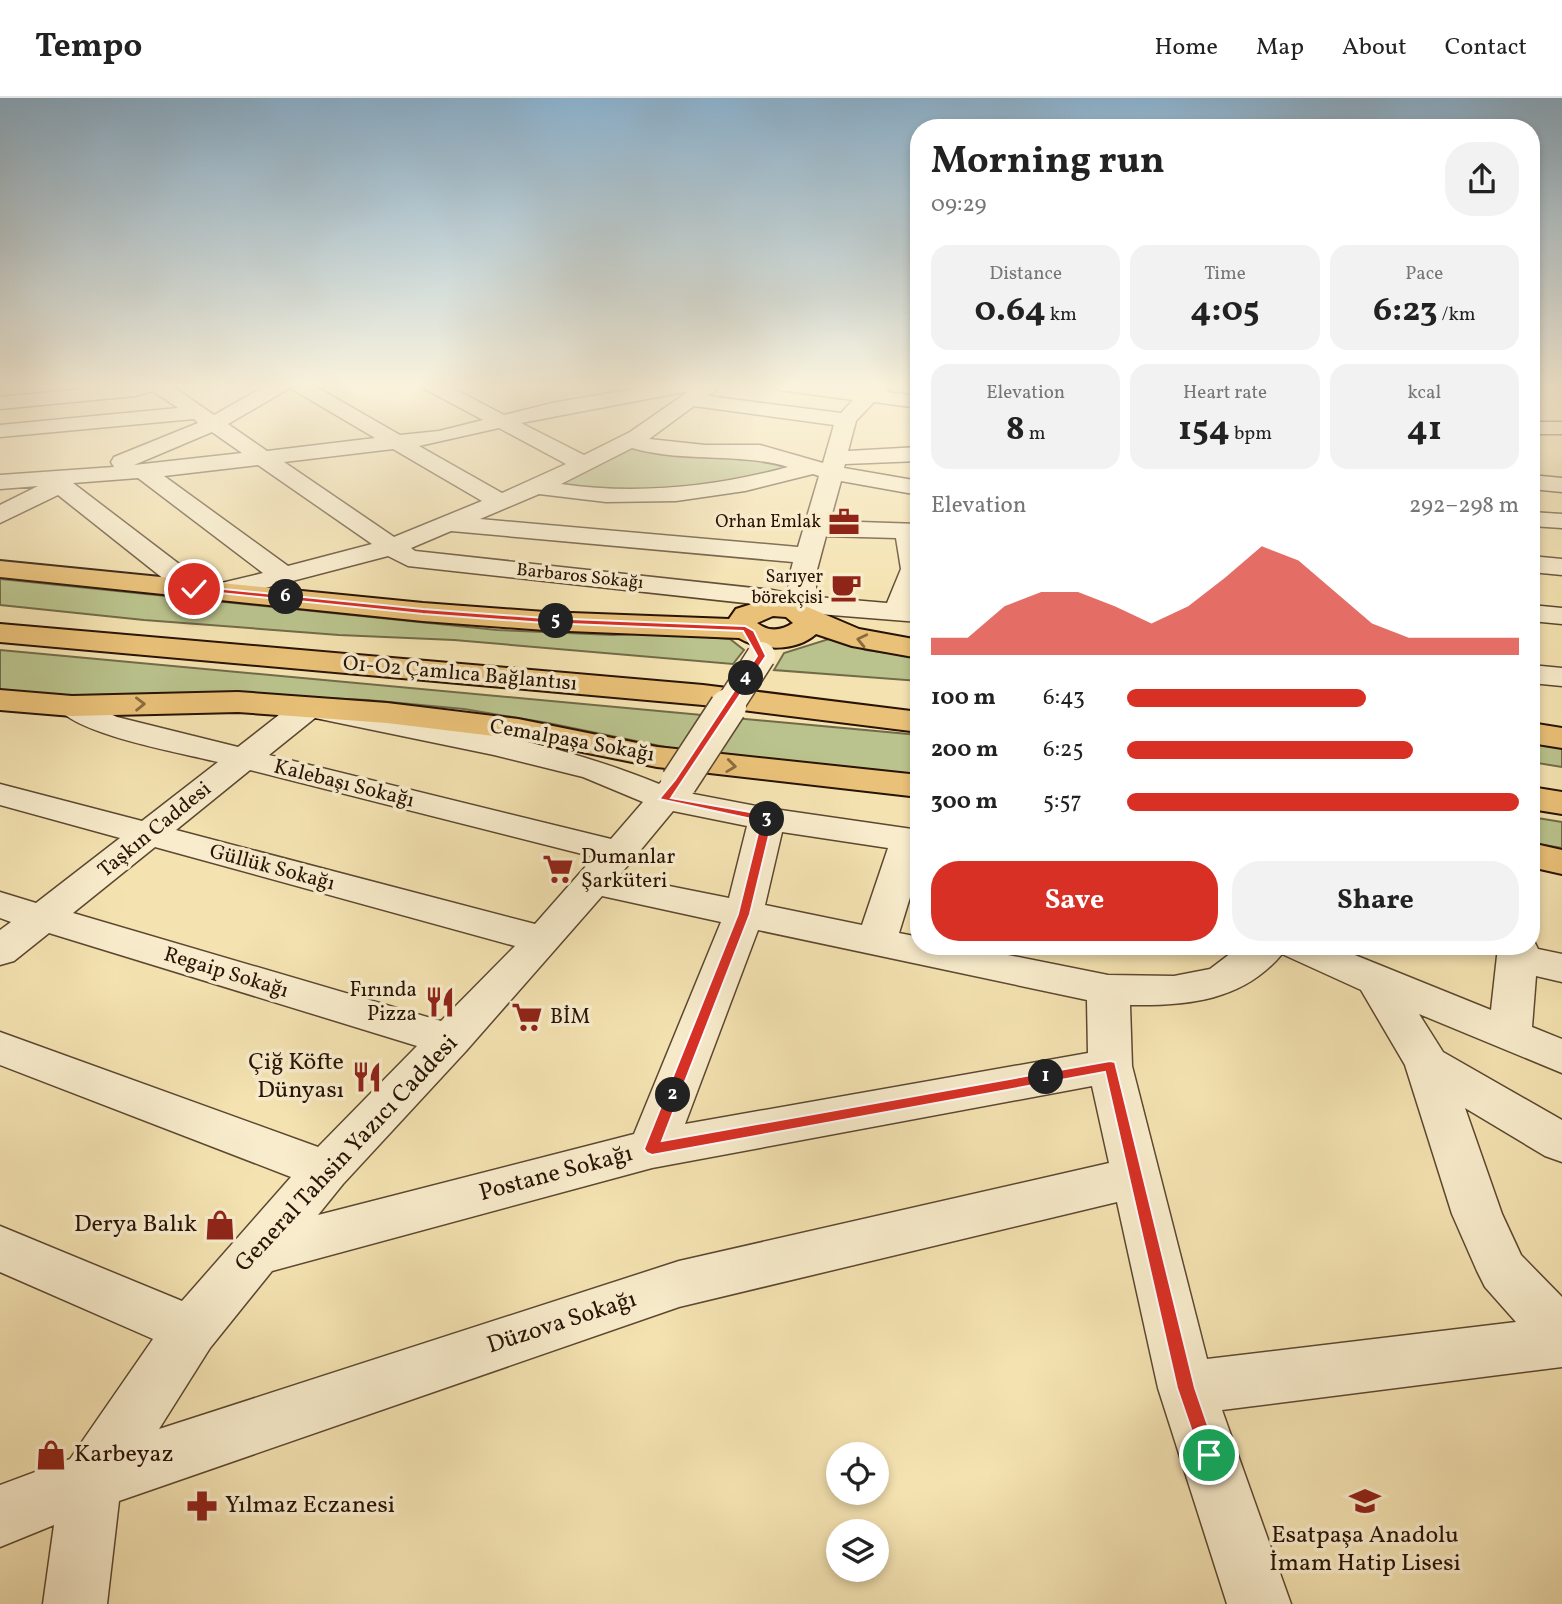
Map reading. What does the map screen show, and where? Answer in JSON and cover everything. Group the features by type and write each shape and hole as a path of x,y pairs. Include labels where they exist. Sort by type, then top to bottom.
{"main road":[{"path":"0,569 423,612 545,621 755,623 769,638 803,602 852,637 910,647"},
{"path":"0,613 435,657 702,678 910,701"},
{"name":"O1-O2 Çamlıca Bağlantısı","path":"0,634 703,695 910,721"},
{"name":"Cemalpaşa Sokağı","path":"5,705 239,702 309,707 518,729 657,757 910,785"},
{"path":"1540,734 1562,738"},
{"path":"1540,780 1562,783"},
{"path":"1540,799 1562,803"},
{"path":"1540,857 1562,862"}],"street":[{"path":"6,508 140,454"},
{"name":"Barbaros Sokağı","path":"260,454 408,558 755,623"},
{"path":"0,482 143,471 296,454"},
{"path":"418,454 500,502"},
{"path":"565,454 578,461"},
{"path":"537,487 578,461 594,454"},
{"path":"227,590 392,547 537,487 602,454"},
{"path":"771,454 910,486"},
{"path":"803,602 826,466 831,454"},
{"path":"537,487 574,494 619,496 718,491 826,466 910,455"},
{"path":"143,471 283,575"},
{"path":"1540,483 1562,485"},
{"path":"60,485 194,589"},
{"path":"697,529 718,491"},
{"path":"1540,520 1562,521"},
{"path":"448,524 697,529 803,602 909,613"},
{"path":"816,528 910,531"},
{"path":"1540,565 1562,567"},
{"path":"755,623 803,602"},
{"path":"1540,614 1562,616"},
{"name":"General Tahsin Yazıcı Caddesi","path":"75,1604 90,1481 191,1330 326,1170 544,940 671,791 755,623"},
{"path":"1540,675 1562,677"},
{"name":"Kalebaşı Sokağı","path":"72,706 106,723 243,760 605,867 744,914 876,943 910,947"},
{"name":"Cemalpaşa Sokağı","path":"309,707 496,745 767,819 910,839"},
{"name":"Taşkın Caddesi","path":"0,951 309,707"},
{"name":"Güllük Sokağı","path":"0,794 544,940"},
{"path":"652,1149 744,914 767,819"},
{"path":"876,943 910,851"},
{"name":"Regaip Sokağı","path":"0,905 451,1040"},
{"name":"Kalebaşı Sokağı","path":"989,955 1027,959 1108,990 1174,991 1222,981 1256,955"},
{"path":"1328,955 1361,964 1562,1057"},
{"path":"1510,1035 1518,955"},
{"path":"1526,955 1562,968"},
{"path":"1361,964 1427,1064 1477,1214 1503,1271 1562,1335"},
{"path":"1108,990 1110,1066 1186,1388 1259,1604"},
{"path":"0,1048 326,1170"},
{"path":"1427,1064 1562,1143"},
{"name":"Postane Sokağı","path":"254,1254 652,1149 1110,1066"},
{"name":"Düzova Sokağı","path":"0,1516 90,1481 680,1284 1137,1177"},
{"path":"0,1248 191,1330"},
{"path":"1186,1388 1562,1342"}],"green space":[{"path":"617,454 746,455 799,466 736,479 676,487 615,489 551,484"},
{"path":"0,579 497,630 613,635 658,633 730,639 744,650 733,664 454,640 339,635 144,620 0,605"},
{"path":"832,638 866,650 910,656 910,680 774,670 784,653"},
{"path":"0,650 910,734 910,774 805,768 675,749 464,709 367,700 207,693 42,696 0,692"},
{"path":"1540,743 1562,746 1562,767 1540,763"},
{"path":"1540,818 1562,822 1562,848 1540,844"}],"place":[{"name":"Orhan Emlak","path":"844,522"},
{"name":"Sarıyer börekçisi","path":"846,587"},
{"name":"Dumanlar Şarküteri","path":"558,869"},
{"name":"Fırında Pizza","path":"440,1002"},
{"name":"BİM","path":"527,1017"},
{"name":"Çiğ Köfte Dünyası","path":"367,1077"},
{"name":"Derya Balık","path":"220,1225"},
{"name":"Karbeyaz","path":"51,1455"},
{"name":"Esatpaşa Anadolu İmam Hatip Lisesi","path":"1365,1501"},
{"name":"Yılmaz Eczanesi","path":"202,1506"}],"route":[{"path":"194,589 227,590 423,612 545,621 745,629 751,633 761,656 679,782 664,799 767,819 744,914 652,1149 1110,1066 1186,1388 1209,1455"}]}
